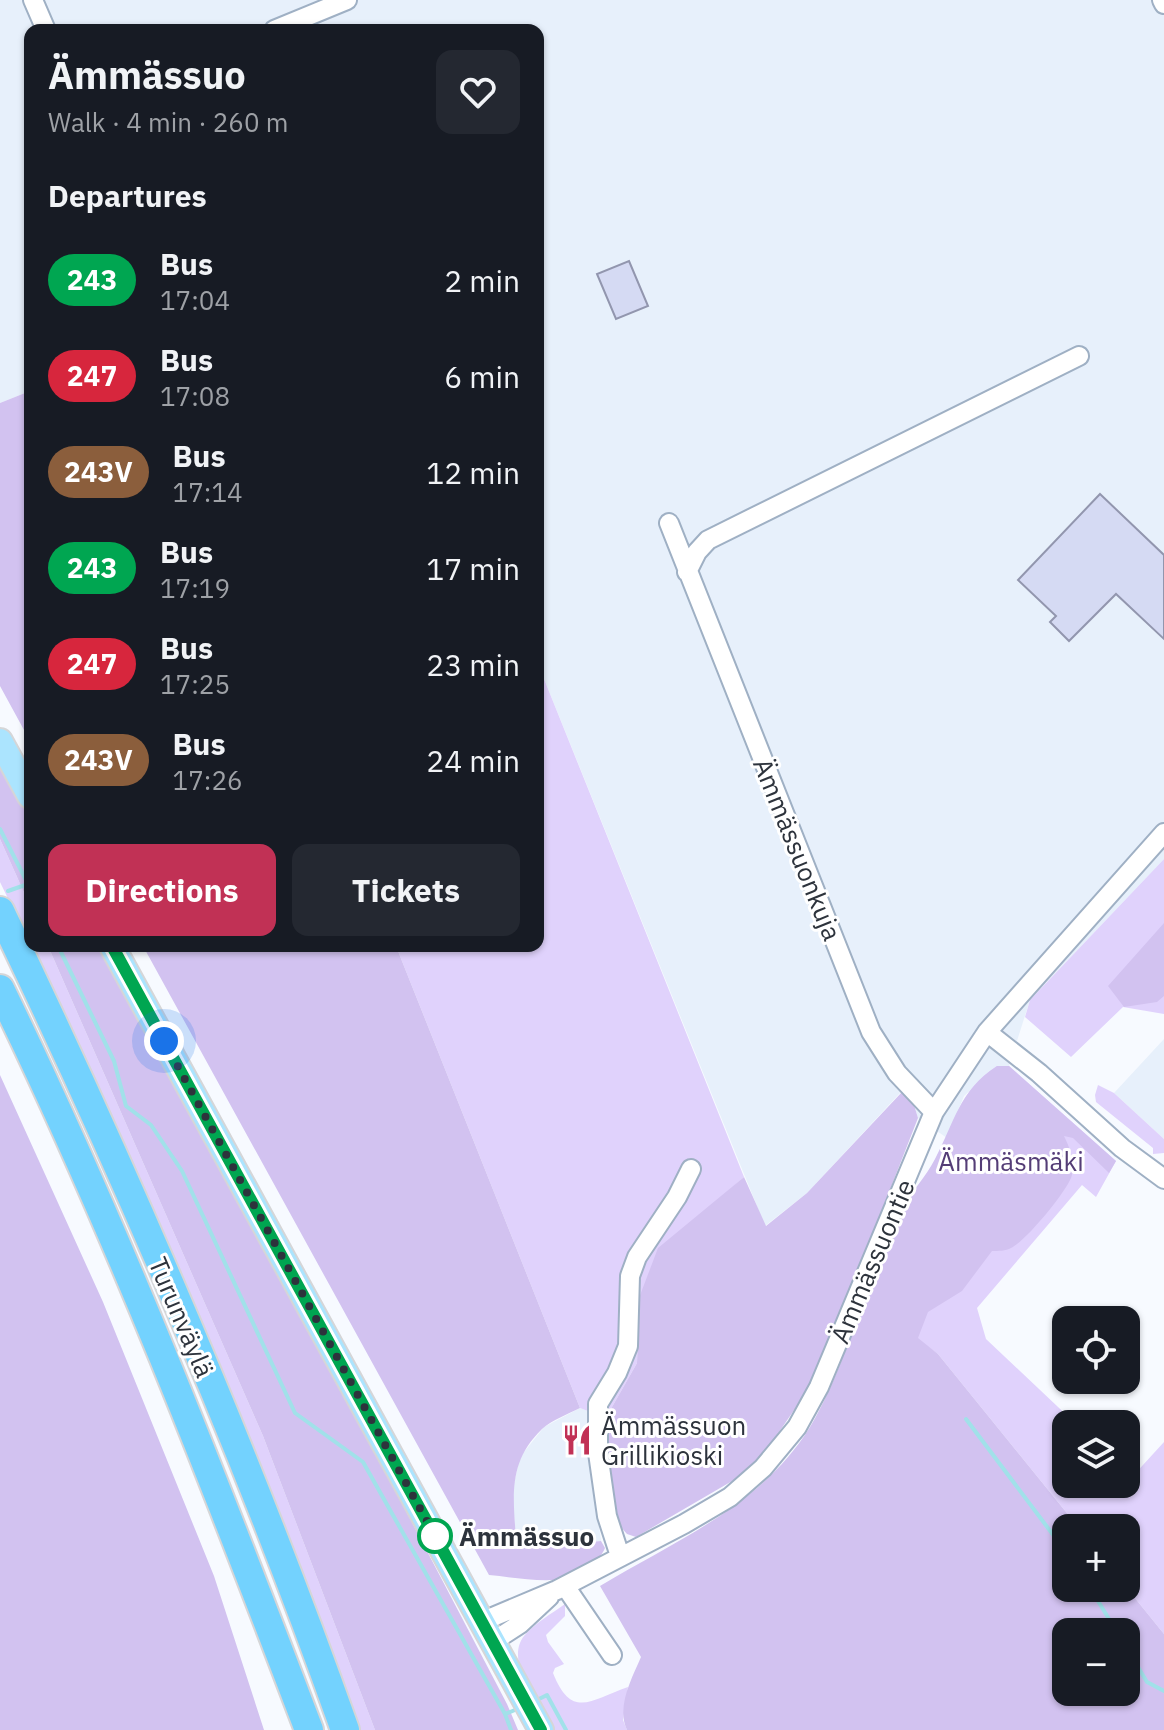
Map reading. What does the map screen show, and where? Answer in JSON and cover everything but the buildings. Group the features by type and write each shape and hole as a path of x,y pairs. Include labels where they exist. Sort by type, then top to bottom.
{"highway":[{"name":"Turunväylä","path":"0,911 110,1148 214,1391 345,1730"},
{"name":"Turunväylä","path":"0,989 81,1165 183,1406 309,1730"}],"main road":[{"path":"0,741 24,785"},
{"path":"115,952 541,1730"}],"street":[{"path":"33,0 43,24"},
{"path":"289,24 347,0"},
{"path":"687,572 697,552 708,540 1079,356"},
{"name":"Ämmässuonkuja","path":"669,523 871,1032 897,1073 934,1112"},
{"name":"Ämmässuontie","path":"487,1632 520,1624 561,1588 730,1497 763,1468 797,1427 819,1387 934,1112 987,1032 1164,833"},
{"path":"987,1032 1039,1073 1122,1148 1164,1179"},
{"path":"620,1556 607,1516 598,1453 598,1404 617,1373 628,1346 630,1276 637,1257 677,1197 691,1169"},
{"path":"561,1588 612,1655"}],"shaded area":[{"path":"0,0 1164,0 1164,859 1030,1000 1009,1066 997,1066 964,1096 947,1138 918,1118 914,1105 901,1092 807,1193 765,1226 544,679 544,24 24,24 24,393 0,403"},
{"path":"1164,1039 1164,1139 1114,1093"},
{"path":"580,1408 593,1413 590,1461 601,1541 524,1546 516,1539 512,1492 520,1457 544,1427"}],"green space":[{"path":"24,393 24,730 0,686 0,403"},
{"path":"544,679 744,1177 711,1206 639,1298 637,1363 608,1414 580,1408 398,952 544,952"},
{"path":"0,762 24,806 24,893 0,839"},
{"path":"0,839 24,893 24,932 0,882"},
{"path":"1164,859 1164,1014 1123,1007 1071,1057 1025,1017 1030,1000"},
{"path":"1164,923 1164,996 1157,1002 1124,1007 1108,986"},
{"path":"34,952 51,952 263,1436 375,1730 358,1730 245,1427 158,1221"},
{"path":"51,952 103,952 326,1358 518,1730 375,1730 263,1436"},
{"path":"146,952 398,952 580,1408 542,1429 523,1454 515,1480 516,1539 533,1546 601,1541 605,1548 590,1565 560,1579 489,1575"},
{"name":"Ämmäsmäki","path":"997,1066 1009,1066 1116,1161 1096,1197 1082,1185 977,1308 986,1339 1061,1410 1052,1410 1052,1495 938,1354 917,1339 902,1208 930,1168 965,1098"},
{"path":"997,1066 1009,1066 1116,1161 1109,1173 1073,1138 1064,1136 1073,1167 1071,1178 1061,1194 1018,1244 1007,1250 992,1251 962,1291 928,1312 918,1338 938,1354 1068,1514 1052,1514 1052,1602 1138,1602 1164,1634 1164,1730 627,1730 624,1702 641,1657 600,1586 715,1519 742,1500 790,1454 810,1427 836,1375 877,1263 901,1209 931,1166 959,1108 974,1086"},
{"path":"0,1075 103,1302 214,1576 264,1730 0,1730"},
{"path":"1098,1085 1114,1093 1164,1139 1164,1153 1153,1154 1153,1148 1096,1102"},
{"path":"902,1092 914,1105 918,1118 834,1333 803,1397 766,1451 739,1477 636,1537 627,1534 619,1525 605,1439 608,1414 637,1363 639,1298 658,1248 744,1177 766,1226 807,1193"},
{"name":"Ämmäsmäki","path":"1164,1442 1164,1634 1138,1602 1140,1514 1068,1514 1055,1498 1140,1498 1140,1468"},
{"path":"565,1604 565,1616 546,1635 564,1664 555,1668 553,1673 560,1688 576,1702 584,1702 628,1687 623,1720 627,1730 552,1730 532,1697 521,1671 519,1646 524,1636 538,1623"}],"waterway":[{"path":"0,829 24,876"},
{"path":"8,891 24,885"},
{"path":"61,952 114,1061 126,1106 151,1125 182,1171 295,1413 363,1462 505,1714 511,1730"},
{"path":"966,1419 1052,1533"},
{"path":"1099,1602 1108,1618"},
{"path":"1140,1670 1147,1682 1164,1691"},
{"path":"539,1699 547,1695 566,1730"},
{"path":"505,1714 515,1710"}],"bus line":[{"name":"243","path":"115,952 541,1730"}],"place":[{"name":"Ämmässuon Grillikioski","path":"577,1440"},
{"name":"Ämmässuo","path":"435,1536"}],"route":[{"path":"164,1041 435,1536"}]}
